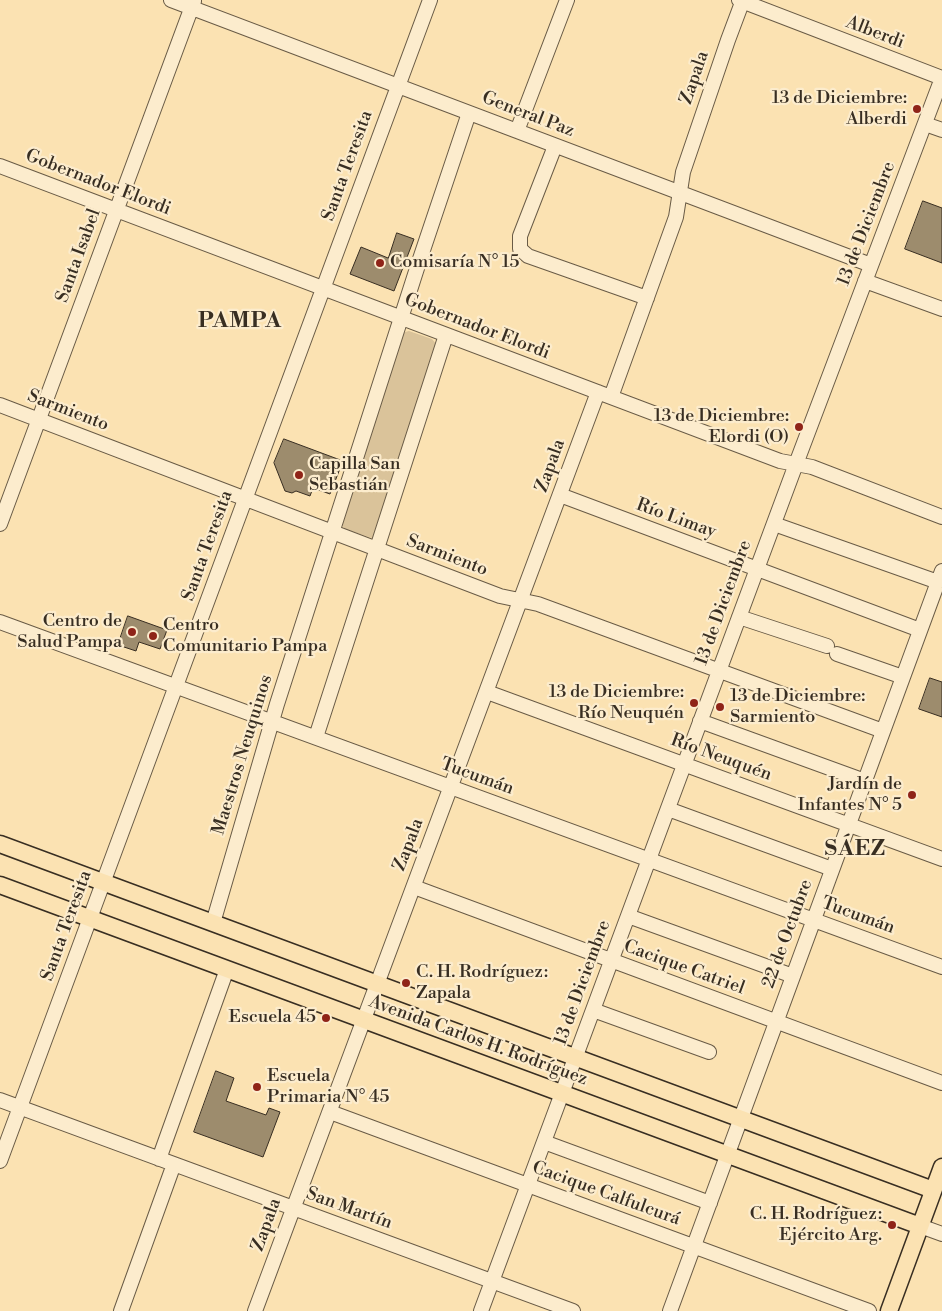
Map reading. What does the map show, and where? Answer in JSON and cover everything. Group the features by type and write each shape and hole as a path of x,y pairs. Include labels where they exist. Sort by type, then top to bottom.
{"main road":[{"name":"Avenida Carlos H. Rodríguez","path":"0,844 934,1190"},
{"name":"Avenida Carlos H. Rodríguez","path":"0,885 920,1226"},
{"path":"889,1311 942,1167"}],"street":[{"name":"General Paz","path":"171,0 193,4 398,86 871,265"},
{"name":"Santa Teresita","path":"0,1161 430,0"},
{"path":"517,131 567,0"},
{"name":"Alberdi","path":"742,0 942,78"},
{"name":"Zapala","path":"256,1311 560,495 646,298 676,217 683,172 742,0"},
{"name":"Santa Isabel","path":"0,524 193,4"},
{"name":"13 de Diciembre","path":"481,1311 796,464 942,78"},
{"name":"Maestros Neuquinos","path":"213,923 272,721 401,318 469,113"},
{"path":"925,124 942,130"},
{"path":"555,146 520,236 520,249 528,256 646,298"},
{"name":"Gobernador Elordi","path":"0,166 783,462 812,467 942,517"},
{"path":"865,281 942,309"},
{"path":"316,738 446,335"},
{"name":"Sarmiento","path":"0,405 500,596 538,604 883,731"},
{"name":"Río Limay","path":"560,495 920,630"},
{"path":"774,524 940,576"},
{"name":"22 de Octubre","path":"670,1311 940,576"},
{"path":"739,617 903,677"},
{"name":"Tucumán","path":"0,622 942,967"},
{"name":"Río Neuquén","path":"487,692 942,859"},
{"path":"700,721 864,782"},
{"path":"668,809 832,869"},
{"name":"Cacique Catriel","path":"414,887 942,1084"},
{"path":"628,916 793,976"},
{"path":"159,1158 226,969"},
{"path":"593,1010 709,1052"},
{"name":"San Martín","path":"0,1100 573,1311"},
{"name":"Cacique Calfulcurá","path":"330,1112 869,1311"},
{"path":"544,1142 710,1203"},
{"path":"121,1311 174,1164"},
{"name":"Avenida Carlos H. Rodríguez","path":"920,1226 942,1234"}],"shaded area":[{"path":"409,331 432,339 437,345 374,539 345,529 342,525 402,336 405,332"}],"building":[{"path":"923,201 942,208 942,263 905,249"},
{"name":"Comisaría N° 15","path":"397,233 414,239 394,291 350,274 361,247 388,258"},
{"path":"284,439 343,461 330,494 313,488 310,496 296,491 292,493 285,491 274,463"},
{"path":"128,616 167,630 160,649 139,642 136,651 118,645"},
{"path":"930,678 942,682 942,717 919,709"},
{"path":"216,1071 234,1078 226,1101 266,1115 269,1108 280,1112 263,1157 194,1132"}],"place":[{"name":"13 de Diciembre: Alberdi","path":"917,109"},
{"name":"Comisaría N° 15","path":"380,263"},
{"name":"13 de Diciembre: Elordi (O)","path":"799,427"},
{"name":"Capilla San Sebastián","path":"299,475"},
{"name":"Centro de Salud Pampa","path":"132,632"},
{"name":"Centro Comunitario Pampa","path":"153,636"},
{"name":"13 de Diciembre: Río Neuquén","path":"694,703"},
{"name":"13 de Diciembre: Sarmiento","path":"720,707"},
{"name":"Jardín de Infantes N° 5","path":"912,795"},
{"name":"C. H. Rodríguez: Zapala","path":"406,983"},
{"name":"Escuela 45","path":"326,1018"},
{"name":"Escuela Primaria N° 45","path":"257,1087"},
{"name":"C. H. Rodríguez: Ejército Arg.","path":"892,1225"}],"district":[{"name":"PAMPA","path":"240,322"},
{"name":"SÁEZ","path":"855,850"}]}
